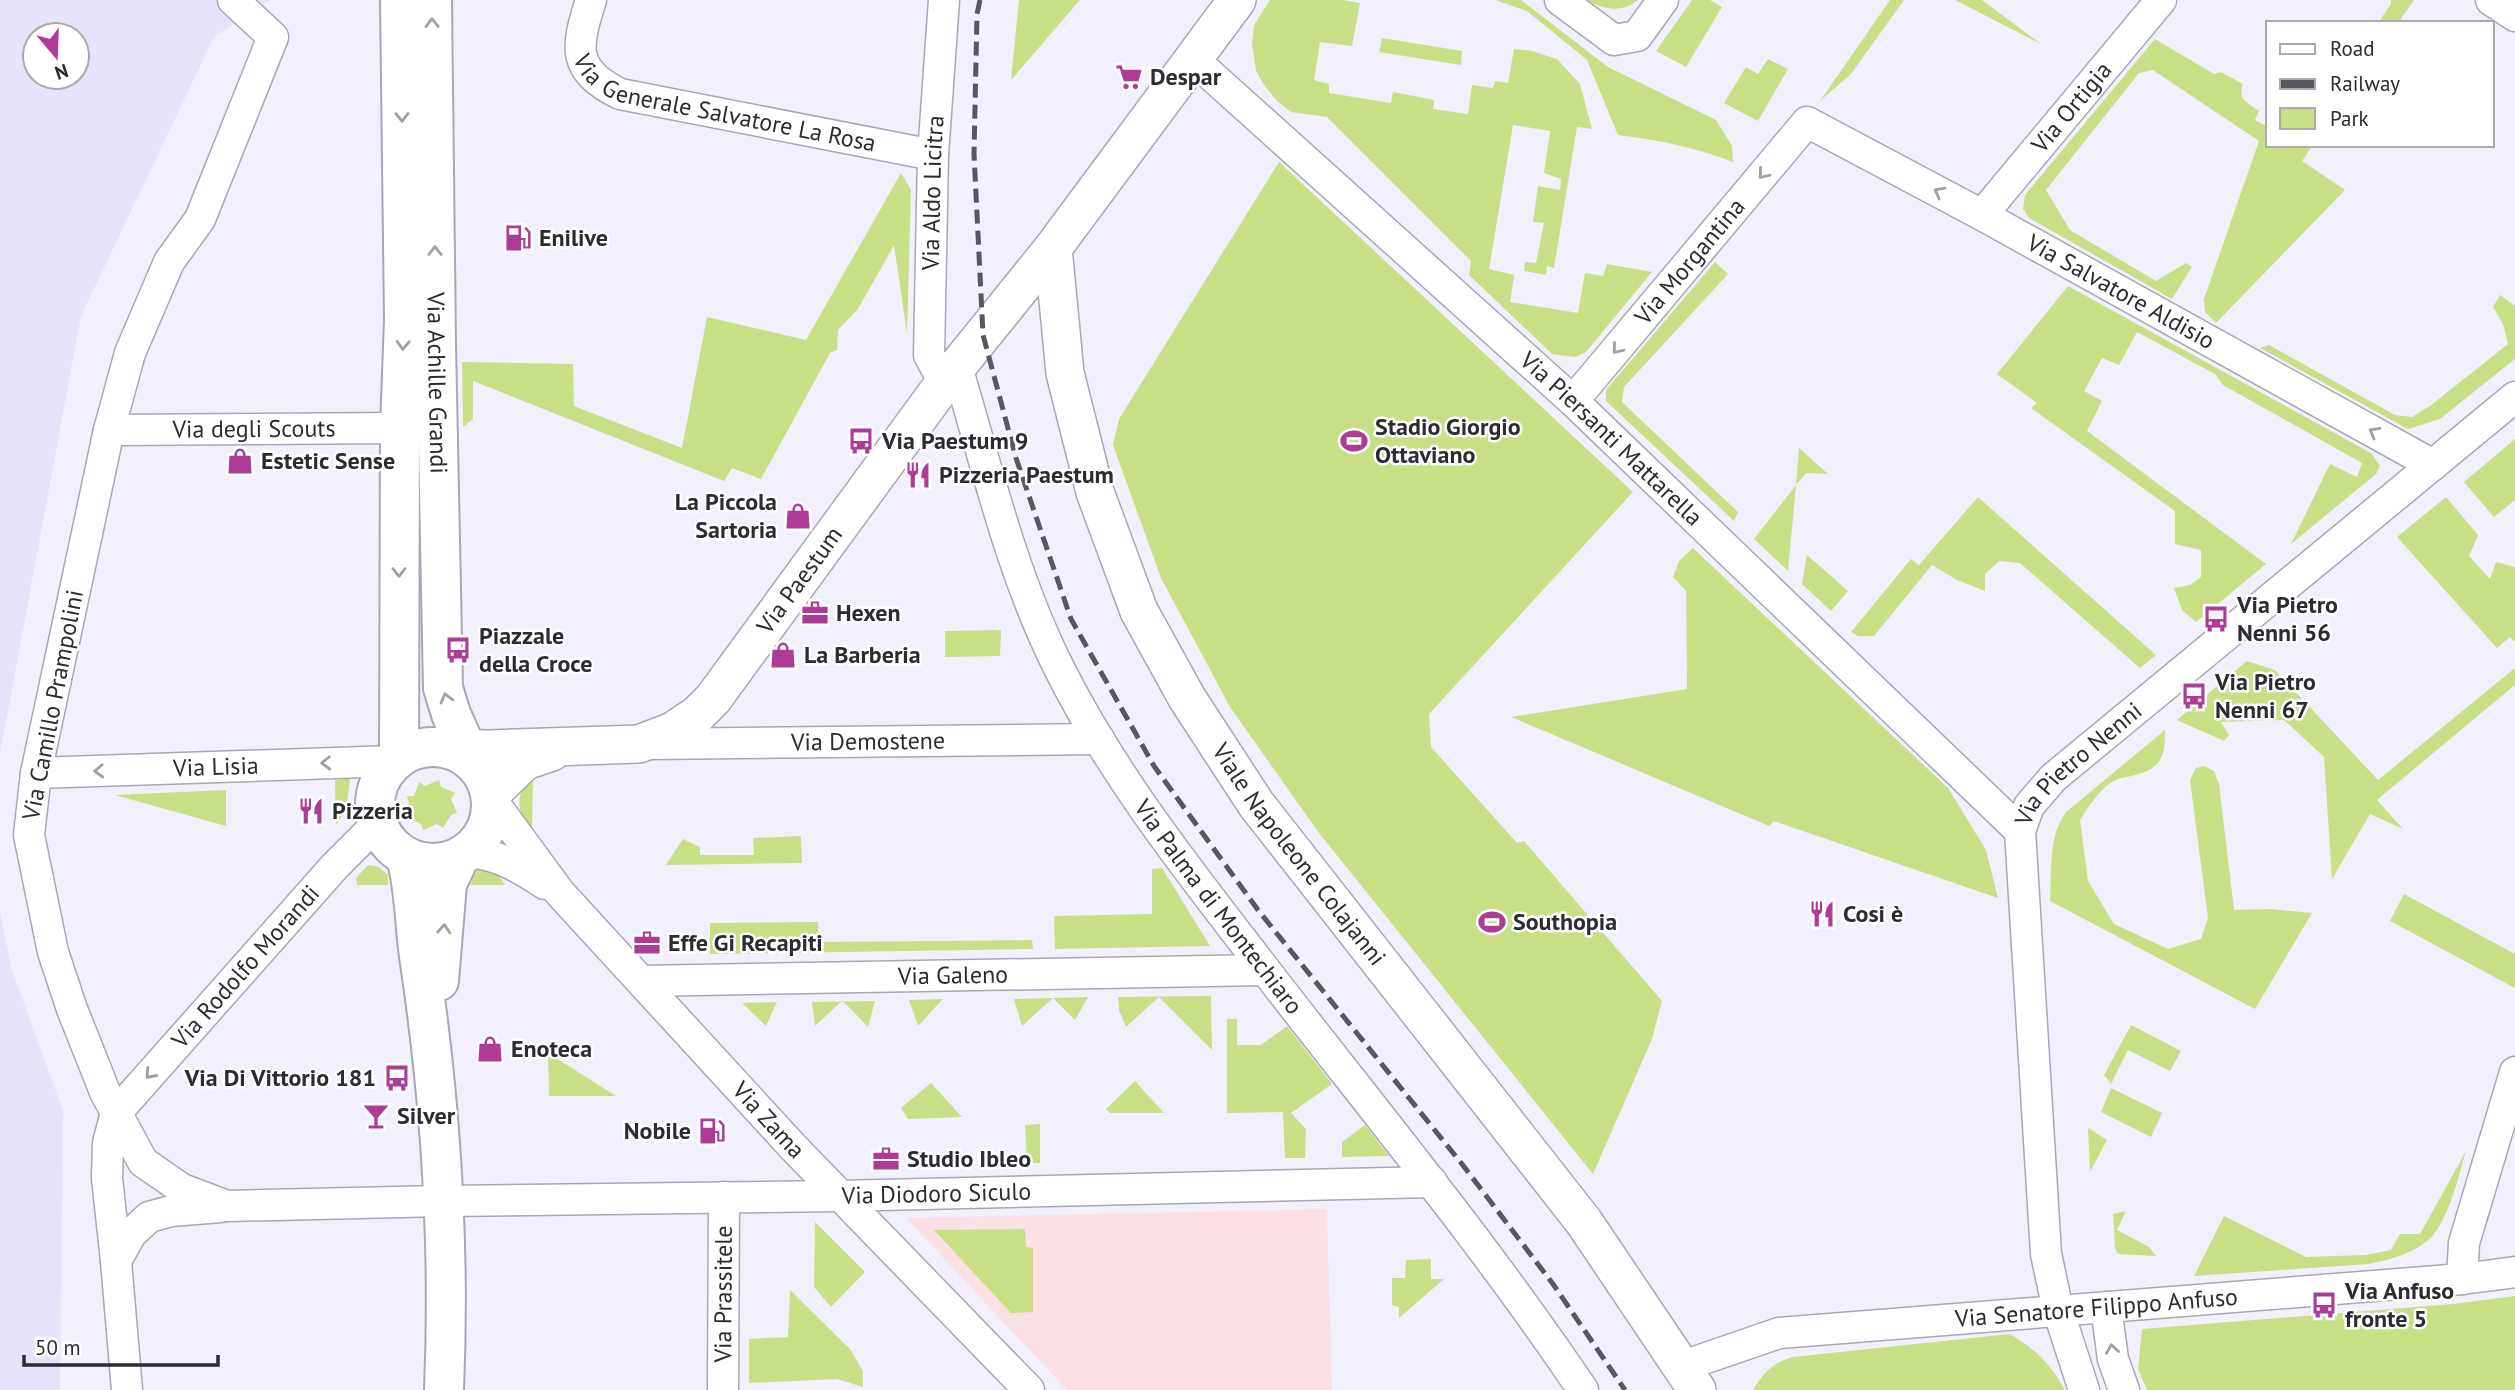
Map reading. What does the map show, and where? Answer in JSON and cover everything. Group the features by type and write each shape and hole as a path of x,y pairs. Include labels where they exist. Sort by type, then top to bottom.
{"main road":[{"name":"Via Achille Grandi","path":"397,759 400,428 404,320 400,0"},
{"name":"Via Achille Grandi","path":"432,0 443,688 473,770"},
{"path":"433,1046 447,884 463,855 479,841 491,814 473,770 415,750 397,759 383,774 376,790 374,807 383,837 393,849 406,857 427,863 438,864 463,855"},
{"path":"406,857 414,886 419,958 433,1046 447,1321 444,1390"},
{"path":"447,1321 468,1390"}],"street":[{"name":"Via Camillo Prampolini","path":"233,0 274,37 200,219 169,262 130,353 109,430 36,774 29,835 53,952 72,1009 105,1092 143,1162 182,1189 227,1206 442,1200"},
{"name":"Via Generale Salvatore La Rosa","path":"591,0 583,26 580,50 584,68 600,84 621,93 933,155"},
{"name":"Via Aldo Licitra","path":"944,0 933,155 929,355 950,375"},
{"name":"Via Paestum","path":"473,770 570,746 639,744 673,731 697,715 713,699 950,375 1053,248 1237,0"},
{"path":"1560,0 1614,40 1637,36 1662,0"},
{"name":"Via Ortigia","path":"1982,215 2161,0"},
{"path":"2491,0 2515,16"},
{"name":"Via Piersanti Mattarella","path":"1193,59 1573,401 2020,831"},
{"name":"Via Salvatore Aldisio","path":"1807,122 1982,215 2433,465"},
{"name":"Via Morgantina","path":"1573,401 1807,122"},
{"name":"Viale Napoleone Colajanni","path":"1053,248 1065,373 1095,492 1139,611 1181,687 1256,804 1584,1222 1690,1378"},
{"name":"Via Palma di Montechiaro","path":"950,375 1029,598 1058,666 1099,739 1185,866 1432,1182 1545,1334 1583,1390"},
{"name":"Via Pietro Nenni","path":"2084,1390 2058,1310 2046,1254 2020,831 2029,806 2053,778 2515,397"},
{"name":"Via degli Scouts","path":"109,430 400,428"},
{"name":"Via Demostene","path":"639,744 1099,739"},
{"path":"560,893 473,770 525,761 570,746"},
{"name":"Via Lisia","path":"36,774 397,759"},
{"name":"Via Rodolfo Morandi","path":"116,1113 335,866 377,824"},
{"path":"463,855 489,853 560,893"},
{"name":"Via Zama","path":"560,893 839,1196 1029,1390"},
{"name":"Via Galeno","path":"641,981 1265,970"},
{"path":"2462,1279 2465,1243 2515,1072"},
{"path":"116,1113 108,1143 107,1178 127,1390"},
{"name":"Via Diodoro Siculo","path":"442,1200 839,1196 1432,1182"},
{"name":"Via Prassitele","path":"723,1390 724,1197"},
{"path":"116,1261 131,1234 149,1217 171,1211 227,1206"},
{"name":"Via Senatore Filippo Anfuso","path":"1690,1378 1779,1333 2462,1279 2515,1272"},
{"path":"2106,1307 2113,1359 2124,1390"},
{"path":"982,1343 1007,1390"}],"shaded area":[{"path":"0,0 270,0 214,37 81,316 0,754"},
{"path":"0,911 11,967 63,1111 60,1390 0,1390"},
{"path":"1327,1209 1332,1390 1067,1390 906,1218"}],"green space":[{"path":"1019,0 1080,0 1011,80"},
{"path":"1270,0 1343,0 1360,3 1352,46 1320,42 1314,80 1329,84 1329,93 1391,103 1393,92 1434,100 1433,109 1468,114 1472,85 1493,88 1495,81 1508,83 1514,49 1532,51 1557,59 1580,84 1592,129 1577,127 1554,268 1547,266 1546,275 1524,271 1525,262 1536,263 1544,223 1533,222 1538,186 1560,190 1561,179 1544,173 1550,131 1513,125 1489,269 1514,275 1510,302 1578,313 1585,273 1603,276 1607,264 1652,272 1586,352 1575,357 1552,354 1469,275 1471,261 1327,117 1291,112 1277,101 1256,71 1252,44 1254,25"},
{"path":"1495,0 1521,0 1608,67 1716,120 1732,146 1733,162 1676,145 1618,135 1587,60 1527,11"},
{"path":"1586,0 1638,0 1626,7 1613,9"},
{"path":"1692,0 1710,0 1722,7 1686,67 1656,51"},
{"path":"1890,0 1904,0 1851,74 1820,101"},
{"path":"1955,0 1982,0 2041,44"},
{"path":"2391,0 2414,0 2399,21 2379,21"},
{"path":"1382,38 1462,51 1461,65 1379,52"},
{"path":"2155,39 2214,74 2221,72 2243,84 2243,97 2259,111 2255,120 2266,126 2266,147 2312,147 2302,161 2345,190 2216,323 2205,312 2204,299 2259,141 2153,70 2139,73 2046,190 2070,230 2156,281 2186,263 2192,267 2172,299 2029,218 2023,209 2025,195"},
{"path":"1768,59 1788,69 1758,121 1724,103 1746,67 1758,74"},
{"path":"1279,162 1633,492 1429,714 1431,747 1517,843 1524,841 1662,1001 1652,1039 1593,1174 1319,833 1230,707 1161,578 1113,445 1119,419"},
{"path":"901,173 911,190 907,333 894,245 858,309 838,330 837,350 830,353 761,479 732,468 724,481 473,381 473,419 463,427 462,362 573,364 574,406 682,448 707,317 806,340"},
{"path":"1715,262 1728,274 1624,387 1622,402 1738,512 1734,521 1606,401 1606,390"},
{"path":"2068,286 2371,453 2380,466 2376,474 2291,544 2330,464 2357,477 2362,463 2223,385 2215,374 2137,332 2119,365 2102,358 2084,391 2102,401 2087,431 2266,564 2196,622 2182,610 2174,588 2190,585 2201,577 2201,550 2175,544 2175,511 2031,408 2037,403 1997,374"},
{"path":"2500,295 2515,306 2515,359 2440,419 2408,429 2260,348 2269,345 2395,415 2412,417 2430,406 2508,344 2503,324 2493,307"},
{"path":"2515,439 2515,500 2494,517 2464,482"},
{"path":"1799,448 1828,474 1806,473 1796,485"},
{"path":"1796,485 1788,571 1754,539"},
{"path":"1978,497 2156,655 2140,668 2020,563 1999,561 1985,574 1985,591 1957,580 1932,565 1874,636 1858,636 1851,632 1911,559 1919,565"},
{"path":"2446,497 2478,535 2469,556 2490,579 2496,562 2515,567 2515,642 2510,637 2497,648 2397,537"},
{"path":"1693,548 1948,788 1986,850 1998,898 1774,821 1769,826 1511,717 1687,689 1686,591 1673,577 1679,561"},
{"path":"1807,555 1848,591 1831,611 1802,584"},
{"path":"1001,630 1000,656 945,657 945,631"},
{"path":"2247,661 2275,670 2378,780 2515,668 2515,685 2377,800 2403,829 2370,814 2332,879 2324,757 2284,720 2221,722 2229,735 2224,741 2177,720"},
{"path":"2165,730 2163,754 2156,765 2106,786 2080,820 2088,881 2114,924 2168,949 2201,939 2208,918 2190,780 2196,768 2204,766 2214,771 2219,784 2234,910 2269,909 2312,913 2255,1009 2050,901 2054,843 2060,821 2066,812"},
{"path":"533,774 532,833 519,803 523,789"},
{"path":"350,778 346,811 336,825 335,780"},
{"path":"439,780 441,787 455,793 451,799 457,813 451,815 443,828 437,824 423,830 421,824 408,818 411,812 407,796 414,796 419,782 425,786"},
{"path":"226,790 226,826 115,795"},
{"path":"801,836 802,863 666,865 683,839 700,847 700,855 754,855 753,838"},
{"path":"368,865 379,867 388,875 388,885 357,885 356,878"},
{"path":"1162,868 1210,946 1055,949 1054,916 1152,914 1152,869"},
{"path":"479,869 495,870 505,885 471,885 472,877"},
{"path":"2404,894 2515,954 2515,988 2390,921"},
{"path":"818,922 819,942 1032,940 1033,949 710,954 710,923"},
{"path":"1211,996 1212,1050 1159,997 1126,1027 1119,1010 1118,997"},
{"path":"1088,997 1075,1020 1053,998 1022,1026 1014,999"},
{"path":"943,999 918,1026 909,1000"},
{"path":"875,1001 868,1027 843,1002"},
{"path":"777,1002 766,1026 742,1003"},
{"path":"812,1002 841,1002 815,1026"},
{"path":"1227,1019 1237,1019 1237,1045 1261,1045 1287,1026 1332,1084 1291,1113 1306,1129 1305,1158 1285,1158 1283,1112 1227,1113"},
{"path":"2131,1025 2181,1051 2170,1071 2128,1050 2111,1084 2104,1075"},
{"path":"548,1053 616,1096 549,1096"},
{"path":"1135,1081 1164,1113 1110,1113 1106,1109"},
{"path":"931,1083 962,1117 908,1119 901,1108"},
{"path":"2111,1088 2162,1113 2151,1137 2101,1112"},
{"path":"1040,1124 1040,1163 1027,1163 1025,1125"},
{"path":"1365,1125 1389,1156 1342,1157 1342,1142"},
{"path":"2088,1128 2107,1140 2090,1172"},
{"path":"2466,1151 2440,1225 2428,1240 2413,1250 2369,1264 2194,1276 2224,1216 2306,1257 2366,1255 2391,1250 2400,1234 2420,1234"},
{"path":"2126,1211 2117,1230 2149,1247 2156,1256 2118,1254 2115,1248 2113,1214"},
{"path":"815,1222 865,1272 831,1307 814,1287"},
{"path":"1025,1229 1026,1247 1033,1248 1033,1312 1011,1313 934,1230"},
{"path":"1431,1259 1431,1279 1444,1279 1399,1318 1399,1307 1392,1305 1392,1278 1405,1278 1406,1260"},
{"path":"790,1290 850,1349 863,1371 863,1387 837,1379 749,1383 749,1339 788,1337"},
{"path":"2515,1296 2515,1390 2147,1390 2138,1369 2142,1329 2453,1304"},
{"path":"2010,1334 2042,1358 2065,1390 1753,1390 1770,1369 1793,1357"}],"railway":[{"path":"980,0 977,14 974,154 983,335 1016,458 1071,619 1154,766 1258,910 1462,1164 1553,1284 1625,1390"}],"place":[{"name":"Despar","path":"1129,77"},
{"name":"Enilive","path":"518,238"},
{"name":"Via Paestum 9","path":"861,441"},
{"name":"Stadio Giorgio Ottaviano","path":"1354,441"},
{"name":"Estetic Sense","path":"240,461"},
{"name":"Pizzeria Paestum","path":"918,475"},
{"name":"La Piccola Sartoria","path":"798,516"},
{"name":"Hexen","path":"815,613"},
{"name":"Via Pietro Nenni 56","path":"2216,619"},
{"name":"Piazzale della Croce","path":"458,650"},
{"name":"La Barberia","path":"783,655"},
{"name":"Via Pietro Nenni 67","path":"2194,696"},
{"name":"Pizzeria","path":"311,811"},
{"name":"Cosi è","path":"1822,914"},
{"name":"Southopia","path":"1492,922"},
{"name":"Effe Gi Recapiti","path":"647,943"},
{"name":"Enoteca","path":"490,1049"},
{"name":"Via Di Vittorio 181","path":"397,1078"},
{"name":"Silver","path":"376,1116"},
{"name":"Nobile","path":"712,1131"},
{"name":"Studio Ibleo","path":"886,1159"},
{"name":"Via Anfuso fronte 5","path":"2324,1305"}]}
